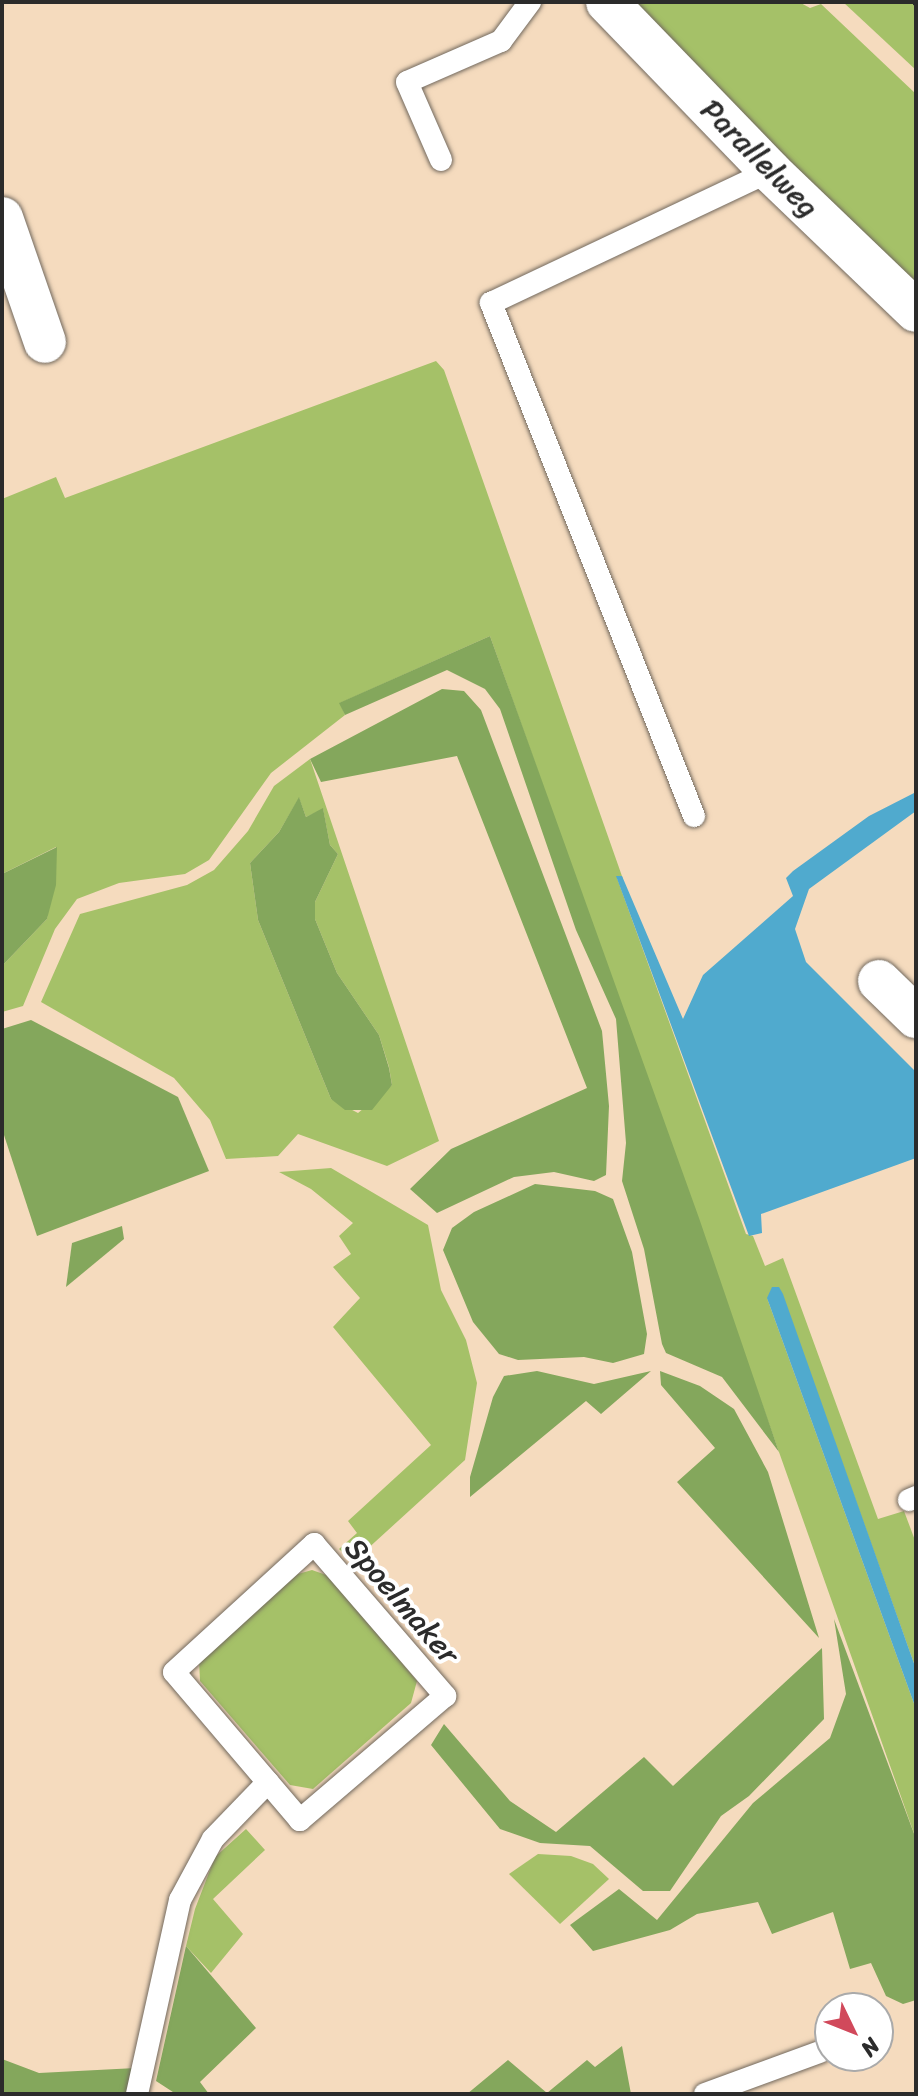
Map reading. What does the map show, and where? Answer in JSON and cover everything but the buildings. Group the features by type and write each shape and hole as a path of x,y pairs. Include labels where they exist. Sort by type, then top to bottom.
{"street":[{"name":"Parallelweg","path":"607,2 770,171 916,311"},
{"path":"2,218 45,342"},
{"path":"879,981 916,1017"}],"lane":[{"path":"441,160 407,82 501,41 530,2"},
{"path":"694,816 491,303 770,171"},
{"name":"Spoelmaker","path":"314,1544 445,1696 300,1820 268,1782 174,1672 314,1544"},
{"path":"137,2094 180,1900 213,1839 268,1782"},
{"path":"705,2094 814,2054"}],"green space":[{"path":"633,2 799,2 810,8 821,4 916,94 916,284 794,170"},
{"path":"843,2 916,2 916,70"},
{"path":"436,361 444,370 623,879 617,878 746,1234 753,1236 765,1266 783,1258 878,1519 904,1511 916,1543 916,1669 830,1429 767,1298 916,1709 916,1839 490,636 340,703 345,715 271,773 209,860 185,874 119,883 77,899 55,929 23,1006 2,1012 2,966 47,919 56,847 2,874 2,499 56,477 65,498"},
{"path":"490,636 699,1218 779,1452 722,1377 666,1353 662,1344 644,1249 622,1181 626,1143 616,1019 576,930 500,709 485,689 447,670 345,715 339,703"},
{"path":"442,689 464,691 481,710 602,1031 609,1106 606,1175 594,1181 554,1172 514,1177 437,1213 410,1189 451,1149 587,1088 457,756 321,782 310,759"},
{"path":"310,759 439,1141 387,1166 298,1134 278,1156 226,1159 210,1120 174,1078 41,1002 80,914 187,885 214,870 248,831 274,786","holes":["299,798 306,817 323,809 330,845 338,854 315,902 315,919 337,973 379,1035 389,1067 392,1085 358,1113 331,1099 258,920 250,863 279,832"]},
{"path":"299,797 306,817 323,808 330,845 338,854 315,902 315,919 337,973 379,1035 389,1068 392,1085 372,1110 345,1110 331,1099 258,920 250,863 279,832"},
{"path":"57,847 56,885 47,919 2,966 2,874"},
{"path":"31,1020 178,1097 209,1171 37,1236 2,1129 2,1029"},
{"path":"331,1168 428,1225 441,1290 466,1340 477,1383 465,1460 353,1562 339,1549 357,1533 348,1521 431,1445 333,1327 360,1298 333,1267 351,1254 339,1236 353,1223 311,1189 279,1172"},
{"path":"535,1184 595,1191 613,1199 632,1252 647,1334 644,1354 613,1363 584,1357 518,1360 499,1354 473,1322 443,1250 452,1228 474,1212"},
{"path":"122,1226 124,1239 66,1287 72,1243"},
{"path":"537,1371 594,1384 651,1371 601,1414 586,1401 470,1497 470,1477 493,1397 504,1376"},
{"path":"660,1371 700,1386 734,1409 768,1472 819,1638 677,1482 715,1448 661,1385"},
{"path":"312,1570 329,1576 417,1681 411,1703 313,1789 290,1785 200,1681 199,1659 298,1574"},
{"path":"834,1619 916,1839 916,2000 903,2004 894,2000 894,1992 884,1992 871,1963 850,1969 833,1912 772,1934 758,1902 697,1914 670,1930 593,1951 570,1925 619,1889 657,1920 753,1803 830,1738 846,1694"},
{"path":"822,1648 824,1719 749,1796 721,1816 670,1891 643,1891 590,1846 540,1843 500,1829 431,1745 444,1724 510,1801 556,1832 644,1757 673,1786"},
{"path":"246,1829 265,1850 213,1899 243,1934 211,1973 186,1946 195,1909 215,1857"},
{"path":"538,1854 571,1856 593,1864 609,1879 560,1924 509,1874"},
{"path":"186,1946 256,2028 200,2082 209,2094 176,2094 156,2081"},
{"path":"622,2046 631,2094 467,2094 508,2060 547,2093 587,2060 595,2067"},
{"path":"2,2059 39,2073 136,2068 131,2094 2,2094"}],"water":[{"path":"916,792 916,811 809,889 795,929 806,962 916,1072 916,1158 761,1214 762,1233 749,1236 616,876 622,876 683,1019 703,975 793,896 786,878 793,871 869,816"},
{"path":"772,1287 779,1287 783,1294 916,1669 916,1709 767,1298"}]}
